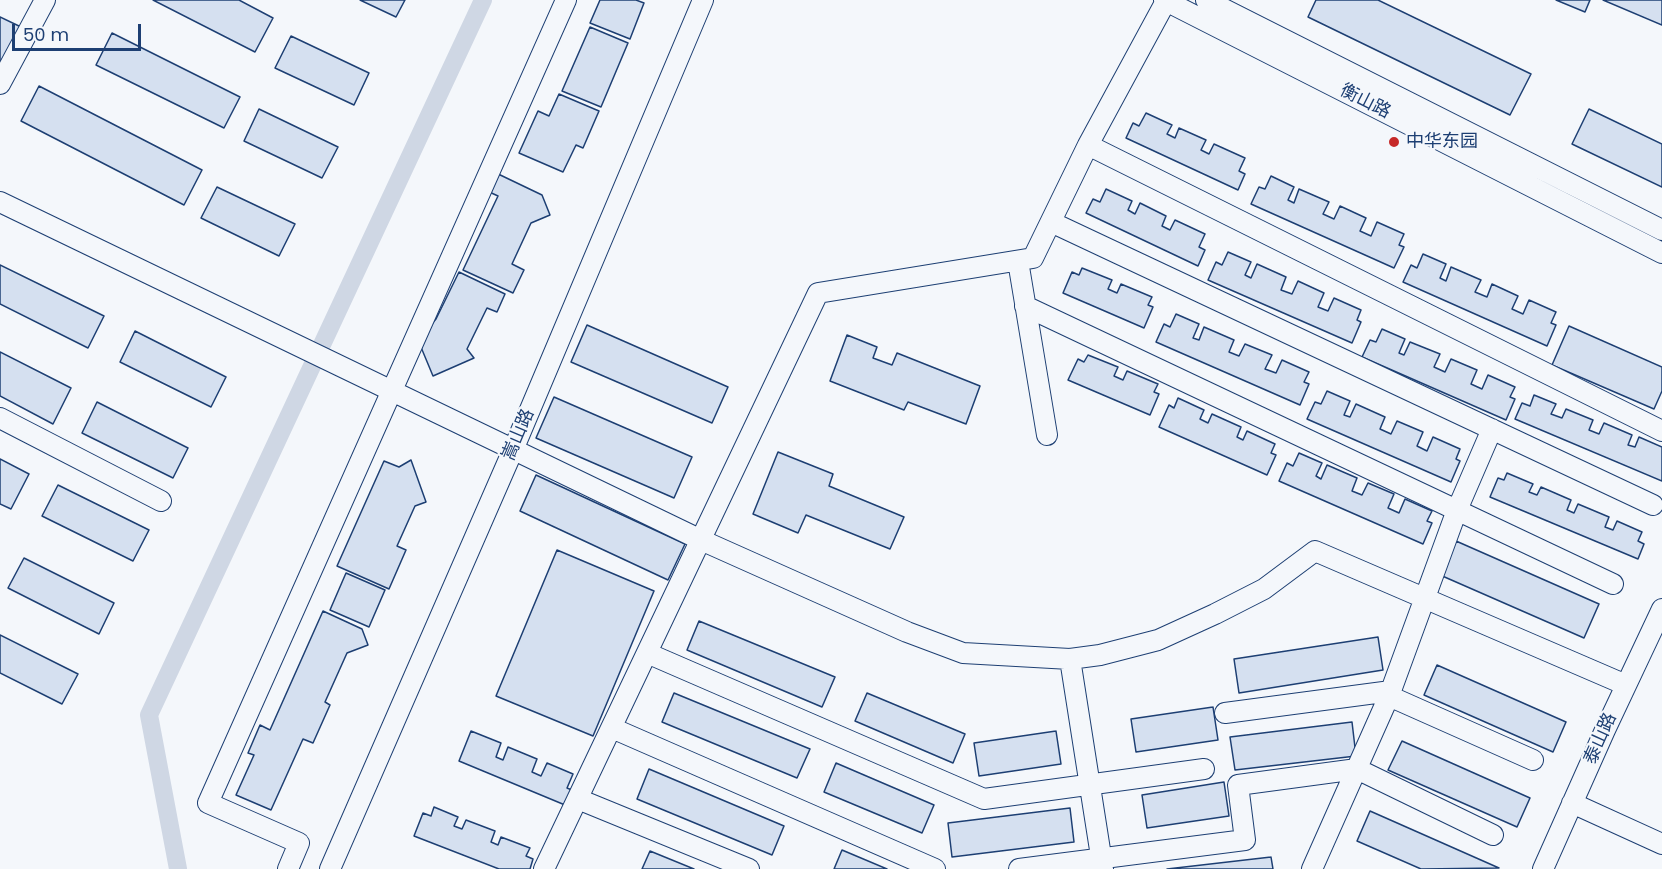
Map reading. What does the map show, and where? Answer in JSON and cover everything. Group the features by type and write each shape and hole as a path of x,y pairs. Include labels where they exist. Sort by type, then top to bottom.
{"street":[{"path":"0,84 45,0"},
{"path":"288,869 299,843 208,803 566,0"},
{"name":"嵩山路","path":"330,869 513,450 703,0"},
{"name":"衡山路","path":"1206,0 1662,230"},
{"path":"547,868 818,294 1033,258 1088,144 1165,1"},
{"name":"衡山路","path":"1165,1 1662,253"},
{"path":"1088,144 1662,430"},
{"path":"0,202 701,540 907,632 963,653 1070,659 1100,655 1158,639 1264,589 1315,551 1626,685"},
{"path":"1051,222 1653,505"},
{"path":"1018,261 1047,435"},
{"path":"1026,306 1613,584"},
{"path":"0,418 161,501"},
{"path":"1312,869 1390,693 1457,510 1492,429"},
{"name":"泰山路","path":"1543,869 1662,609"},
{"path":"647,653 984,799 1204,769"},
{"path":"1070,659 1102,864"},
{"path":"1225,713 1390,693 1533,760"},
{"path":"612,728 935,869"},
{"path":"1019,869 1102,864 1245,840 1238,785 1357,769 1493,835"},
{"path":"578,799 749,869"},
{"path":"1572,803 1662,844"}],"building":[{"path":"153,0 239,0 273,18 255,52"},
{"path":"360,0 405,0 396,17"},
{"path":"600,0 636,0 644,3 630,39 590,23"},
{"path":"1316,0 1378,0 1531,74 1510,115 1308,17"},
{"path":"1556,0 1590,0 1585,12"},
{"path":"1603,0 1662,0 1662,25"},
{"path":"0,17 21,27 3,63 0,61"},
{"path":"590,27 628,43 601,107 562,91"},
{"path":"112,33 240,97 224,128 96,65"},
{"path":"291,36 369,73 354,105 275,68"},
{"path":"39,86 202,170 184,205 21,121"},
{"path":"559,94 599,111 583,148 576,145 563,172 519,153 538,111 549,116"},
{"path":"259,109 338,147 322,178 244,141"},
{"path":"1589,109 1662,144 1662,187 1572,144"},
{"path":"1146,113 1172,125 1167,134 1175,138 1179,128 1206,140 1201,150 1209,154 1214,144 1245,158 1239,171 1245,174 1238,190 1126,138 1133,123 1139,126"},
{"path":"494,172 542,195 550,215 531,223 512,264 524,270 513,293 463,270 498,196 485,190"},
{"path":"1271,176 1294,187 1288,200 1294,203 1299,189 1329,202 1323,214 1334,219 1340,206 1366,218 1360,231 1371,236 1377,222 1404,234 1399,245 1404,247 1394,268 1251,204 1259,187 1265,189"},
{"path":"217,187 295,224 279,256 201,218"},
{"path":"1106,189 1132,201 1128,210 1135,214 1140,203 1166,216 1162,226 1170,230 1175,220 1205,234 1199,247 1205,250 1198,266 1086,213 1093,199 1100,202"},
{"path":"1228,252 1251,262 1245,275 1251,278 1257,264 1286,277 1281,290 1292,294 1298,281 1324,293 1318,307 1328,311 1334,298 1361,310 1357,320 1361,322 1352,343 1208,280 1216,262 1222,265"},
{"path":"1423,254 1446,264 1440,278 1446,281 1451,267 1481,280 1475,292 1487,297 1492,284 1518,296 1512,309 1523,314 1529,300 1556,312 1551,323 1556,325 1547,346 1403,282 1411,265 1417,268"},
{"path":"0,265 104,316 88,348 0,304"},
{"path":"1082,268 1112,280 1108,289 1117,293 1121,284 1152,297 1148,305 1153,307 1144,328 1063,293 1072,272 1079,275"},
{"path":"459,272 505,294 497,312 487,308 467,349 474,358 433,376 418,340 436,319"},
{"path":"1176,314 1199,324 1193,338 1199,340 1204,327 1234,340 1229,352 1239,356 1245,344 1272,355 1265,369 1276,373 1282,360 1309,372 1304,382 1309,384 1300,405 1156,342 1164,324 1170,327"},
{"path":"587,325 728,387 712,423 571,362"},
{"path":"1569,326 1662,367 1662,391 1654,409 1552,365"},
{"path":"1382,329 1405,339 1399,353 1404,355 1410,342 1440,354 1434,367 1445,372 1451,359 1477,370 1471,384 1482,389 1488,375 1515,387 1510,397 1515,399 1506,420 1362,357 1370,340 1376,342"},
{"path":"135,331 226,377 211,407 120,362"},
{"path":"847,335 877,347 873,358 892,365 897,353 980,386 966,424 908,402 904,410 830,381"},
{"path":"0,352 71,388 53,424 0,396"},
{"path":"1088,355 1118,367 1114,376 1123,380 1127,371 1158,384 1154,392 1159,394 1150,415 1068,380 1078,359 1084,362"},
{"path":"1327,391 1350,401 1344,415 1350,417 1356,404 1385,417 1380,429 1391,434 1397,421 1423,432 1417,446 1427,451 1433,437 1460,449 1456,459 1460,461 1451,482 1307,419 1315,402 1321,404"},
{"path":"1534,395 1556,404 1551,414 1562,418 1566,409 1593,420 1589,430 1599,434 1604,423 1632,435 1628,445 1635,447 1639,437 1662,447 1662,481 1515,419 1522,403 1530,406"},
{"path":"554,397 692,457 674,498 536,438"},
{"path":"1178,398 1204,410 1200,419 1208,423 1212,414 1241,427 1237,437 1243,440 1247,431 1275,444 1271,453 1276,455 1267,475 1159,427 1169,405 1174,408"},
{"path":"97,402 188,448 173,478 82,433"},
{"path":"778,452 833,474 829,486 904,517 890,549 806,515 798,533 753,514"},
{"path":"1299,453 1322,463 1316,476 1321,479 1327,465 1357,478 1352,491 1362,495 1368,483 1394,494 1388,508 1399,513 1405,499 1432,511 1427,521 1432,523 1423,544 1279,481 1287,463 1293,466"},
{"path":"0,459 29,474 11,509 0,504"},
{"path":"411,460 426,502 415,506 397,546 406,550 389,589 337,566 384,461 399,467"},
{"path":"1507,473 1533,484 1529,492 1537,495 1541,487 1571,500 1567,510 1574,513 1578,504 1609,517 1605,527 1613,530 1617,521 1642,532 1638,541 1644,544 1638,559 1490,497 1498,478 1504,480"},
{"path":"536,475 685,544 668,580 520,511"},
{"path":"58,485 149,530 133,561 42,516"},
{"path":"1456,541 1599,604 1584,638 1440,575"},
{"path":"557,550 654,591 593,736 496,696"},
{"path":"24,558 114,603 99,634 8,588"},
{"path":"346,573 385,590 369,627 330,610"},
{"path":"323,611 362,629 368,645 347,653 325,702 330,705 313,743 303,739 271,810 236,795 254,755 248,753 260,725 270,730"},
{"path":"699,621 835,677 822,707 687,650"},
{"path":"0,635 78,674 62,704 0,673"},
{"path":"1378,637 1383,670 1239,693 1234,659"},
{"path":"1437,665 1566,722 1553,752 1424,695"},
{"path":"674,693 810,749 797,778 662,722"},
{"path":"867,693 965,734 953,763 855,721"},
{"path":"1213,707 1218,740 1136,752 1131,719"},
{"path":"1352,722 1356,756 1235,770 1230,737"},
{"path":"471,731 501,743 496,757 503,760 508,747 537,759 532,772 541,776 547,763 573,774 567,788 572,790 565,805 459,761"},
{"path":"1056,731 1061,764 979,776 974,743"},
{"path":"1402,741 1530,798 1517,827 1388,770"},
{"path":"836,763 934,805 922,833 824,792"},
{"path":"649,769 784,826 772,855 637,799"},
{"path":"1224,782 1229,816 1147,828 1142,795"},
{"path":"434,807 458,817 454,826 462,829 466,820 495,831 491,842 498,845 501,837 530,848 526,856 533,859 530,869 499,869 414,836 423,813 431,816"},
{"path":"1070,808 1074,842 952,857 948,823"},
{"path":"1370,811 1499,868 1421,869 1357,841"},
{"path":"842,850 887,869 834,869"},
{"path":"650,851 694,869 642,869"},
{"path":"1271,857 1273,869 1167,869"}],"waterway":[{"path":"178,869 149,715 483,0"}],"place":[{"name":"中华东园","path":"1394,142"}]}
